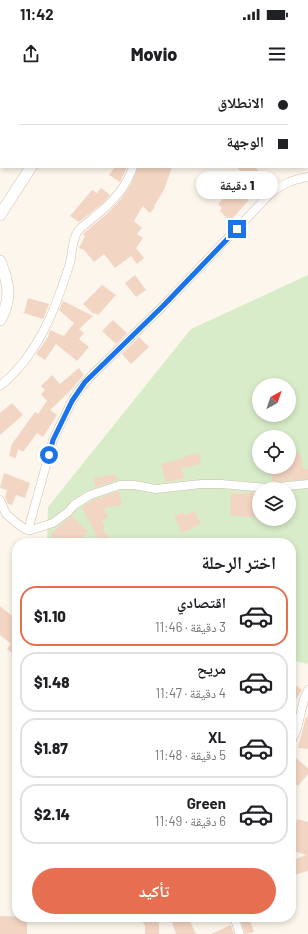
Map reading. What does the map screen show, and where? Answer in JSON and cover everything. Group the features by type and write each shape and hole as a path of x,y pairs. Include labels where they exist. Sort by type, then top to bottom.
{"main road":[{"path":"0,215 30,168"},
{"path":"0,261 7,277 8,292 6,306 0,320"}],"street":[{"path":"0,386 23,364 38,342 68,270 73,254 73,240 79,230 110,203 126,182 132,168"},
{"path":"28,530 53,440 79,390 89,378 163,306 275,189 287,182 308,177"},
{"path":"0,500 6,514 15,523 28,530 34,530 53,523 68,512 74,505 90,495 120,485 134,484 156,489 200,484 267,488 308,484"},
{"path":"296,731 304,698 308,690"},
{"path":"236,922 240,934"}],"green space":[{"path":"308,275 308,664 296,661 296,538 47,538 48,507 191,329"}],"building":[{"path":"114,168 127,168 120,182 109,175"},
{"path":"138,168 172,168 164,190 154,206 155,207 150,213 143,206 134,221 142,228 137,234 143,238 136,248 144,258 137,264 131,256 115,268 104,254 94,262 84,250 79,248 85,236 83,234 110,211 121,199 131,184"},
{"path":"238,168 256,168 263,176 266,173 275,183 264,192 255,181 250,184"},
{"path":"232,185 249,200 230,221 220,211 222,208 218,204 229,192 227,191"},
{"path":"101,188 110,195 103,203 79,222 70,216 92,190 97,193"},
{"path":"135,275 146,290 136,297 125,283"},
{"path":"102,285 116,295 98,315 95,313 94,314 83,304"},
{"path":"28,298 49,304 43,319 24,313"},
{"path":"63,301 93,316 79,329 84,333 79,339 89,347 77,361 56,344 45,360 36,354 48,337 50,330 64,336 74,323 59,310"},
{"path":"113,320 127,333 116,344 102,331"},
{"path":"139,337 149,347 131,364 122,354"},
{"path":"79,368 84,375 50,410 57,415 43,437 37,433 23,452 18,449 16,458 9,456 12,444 35,412 38,414 47,401 41,394 45,390 41,386 52,375 60,384"},
{"path":"12,403 23,415 0,435 0,413"},
{"path":"199,453 201,464 181,468 184,478 166,482 161,464"},
{"path":"296,453 301,453 303,469 308,469 308,479 273,482 271,474 296,474"},
{"path":"4,473 30,483 25,498 16,495 12,505 8,504 5,497 7,490 0,488"},
{"path":"115,474 117,480 95,487 94,478"},
{"path":"119,491 122,505 104,508 108,517 101,521 105,527 102,529 110,538 98,538 82,507 93,500"},
{"path":"249,492 252,492 252,517 230,516 231,493 249,494"},
{"path":"194,511 201,524 182,533 174,516 183,512 185,515"},
{"path":"72,516 88,532 81,538 54,538 50,534"},
{"path":"0,606 12,616 12,653 7,649 11,644 0,635"},
{"path":"296,686 302,690 296,699"},
{"path":"306,717 308,717 308,749 298,748"},
{"path":"296,758 308,768 308,774 298,786 296,784"},
{"path":"297,819 308,822 308,871 296,874 296,859 306,855 296,852"},
{"path":"0,916 12,916 12,922 27,922 27,934 0,934"},
{"path":"143,922 159,922 159,934 145,934 145,926"},
{"path":"172,922 190,922 196,934 176,934"},
{"path":"241,922 250,922 254,932 245,934"},
{"path":"231,925 234,934 211,934"}],"route":[{"path":"49,455 53,440 72,401 85,382 163,306 237,229"}]}
